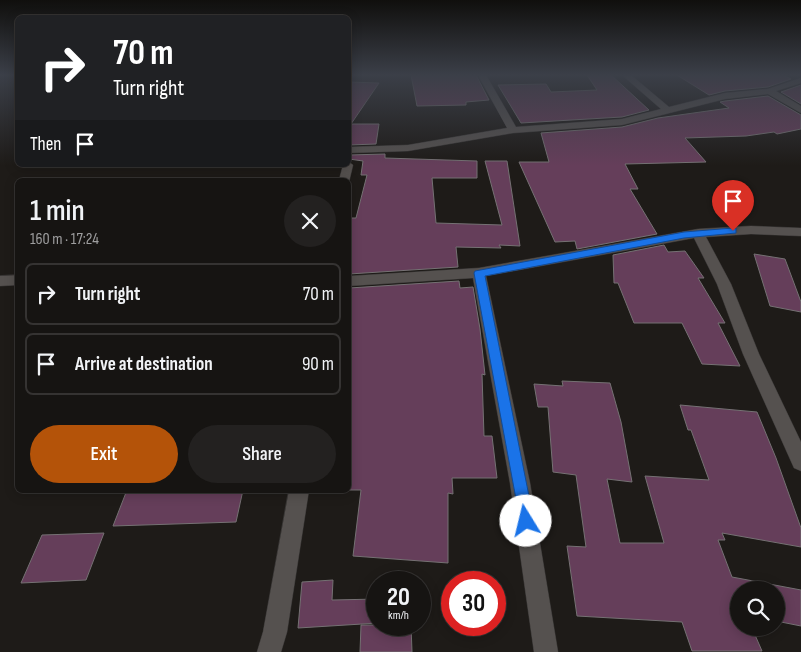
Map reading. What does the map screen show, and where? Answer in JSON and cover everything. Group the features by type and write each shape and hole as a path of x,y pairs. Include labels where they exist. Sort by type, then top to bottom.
{"street":[{"path":"499,105 512,130"},
{"path":"662,105 667,110"},
{"path":"351,150 408,148 512,130 622,122 686,105"},
{"path":"351,281 479,273 698,233 751,230 801,232"},
{"path":"698,233 724,284 751,354 801,462"},
{"path":"479,273 520,483 546,652"},
{"path":"0,281 15,280"},
{"path":"269,652 275,632 298,493"}],"building":[{"path":"351,105 364,105 351,124"},
{"path":"510,105 644,105 649,110 622,117 521,123"},
{"path":"725,105 784,105 801,115 801,129 777,134 774,132 746,136 685,138 706,162 625,164 638,189 630,189 657,234 577,249 575,241 555,242 519,162 549,162 541,133 622,127 658,118 729,108"},
{"path":"351,124 379,124 376,144 351,145"},
{"path":"385,154 385,158 477,161 477,178 432,178 436,223 502,225 485,161 507,161 520,246 499,245 501,248 456,247 458,267 351,274 351,218 356,218 367,175 361,175 363,161 351,159 351,155"},
{"path":"664,245 668,252 685,251 704,278 698,278 725,323 718,323 740,366 702,364 682,323 634,323 618,283 614,283 613,255"},
{"path":"754,254 785,259 801,302 801,312 770,306"},
{"path":"459,281 460,288 473,287 485,375 482,374 484,436 492,436 497,478 452,478 453,494 448,493 448,563 353,556 361,490 351,490 351,288"},
{"path":"562,381 610,383 621,422 632,482 607,479 620,543 664,543 645,476 709,480 691,430 688,430 680,405 757,412 801,528 801,547 722,533 725,540 718,540 732,577 753,581 730,581 730,636 755,636 762,651 692,651 682,622 577,616 567,546 586,547 576,475 553,472 548,407 538,407 534,384 563,386"},
{"path":"126,493 242,493 236,522 113,526"},
{"path":"104,533 86,580 21,583 42,535"},
{"path":"333,580 332,600 366,599 366,624 298,628 302,582"},
{"path":"785,587 801,590 801,626 785,623"},
{"path":"361,625 366,625 366,636 411,636 412,652 360,652"}],"route":[{"path":"526,521 479,273 684,235 733,231"}]}
